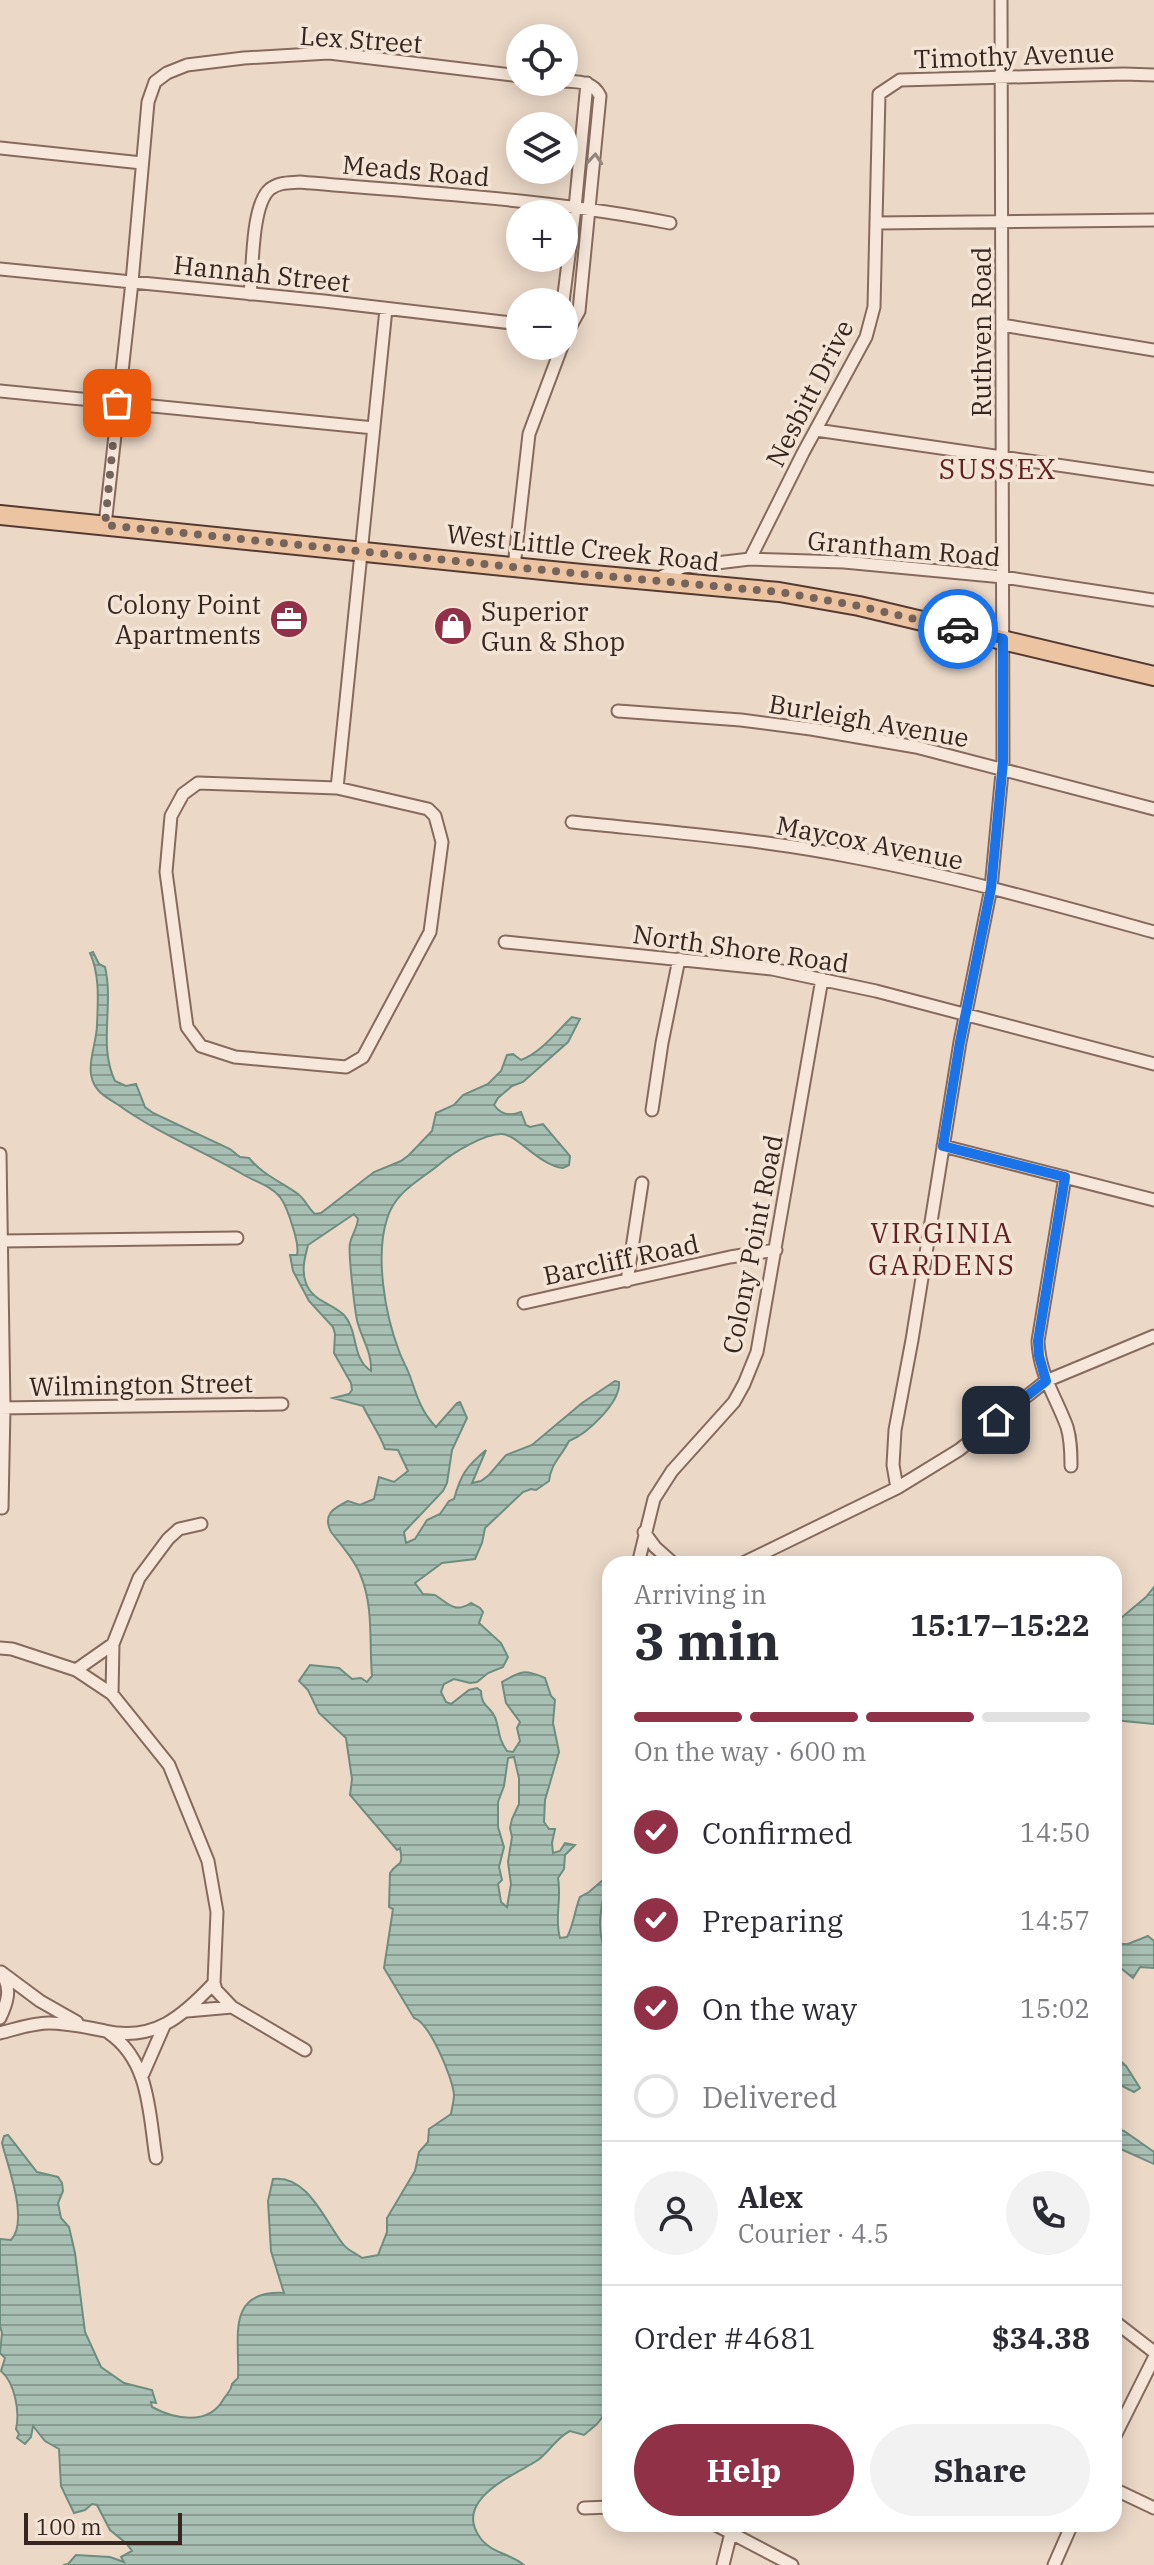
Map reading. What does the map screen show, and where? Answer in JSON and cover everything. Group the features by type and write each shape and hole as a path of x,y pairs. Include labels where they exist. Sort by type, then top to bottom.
{"main road":[{"name":"West Little Creek Road","path":"0,515 779,592 859,606 1154,676"}],"street":[{"name":"Ruthven Road","path":"897,1488 893,1465 895,1430 966,1015 991,888 1003,769 1001,0"},
{"name":"Lex Street","path":"142,163 148,102 155,82 187,65 329,53 506,74"},
{"name":"Timothy Avenue","path":"879,94 900,80 1154,75"},
{"path":"578,82 597,89 600,96 591,209 578,312"},
{"path":"576,200 587,83"},
{"name":"Nesbitt Drive","path":"750,559 866,337 874,307 879,94"},
{"path":"0,148 142,163 105,525"},
{"name":"Meads Road","path":"250,294 257,215 263,198 271,188 281,183 300,182 506,201"},
{"name":"Meads Road","path":"578,208 670,223"},
{"path":"876,223 1154,220"},
{"name":"Hannah Street","path":"0,269 506,322"},
{"path":"337,788 386,309"},
{"path":"1002,325 1154,350"},
{"path":"514,567 529,434 557,360"},
{"path":"0,391 374,428"},
{"path":"816,430 1154,479"},
{"name":"Grantham Road","path":"653,581 683,567 750,559 844,562 1003,577 1154,600"},
{"name":"Burleigh Avenue","path":"618,711 741,720 916,747 1154,809"},
{"path":"198,783 337,788 428,809 435,816 442,842 427,938 363,1057 346,1067 235,1057 201,1046 187,1027 166,872 171,816 183,794 198,783"},
{"name":"Maycox Avenue","path":"572,822 856,857 991,888 1154,932"},
{"name":"North Shore Road","path":"505,942 772,969 1154,1064"},
{"path":"652,1110 679,959"},
{"name":"Colony Point Road","path":"640,1556 654,1499 663,1483 734,1402 748,1376 759,1340 776,1250 822,979"},
{"path":"943,1146 1154,1200"},
{"path":"0,1154 2,1508"},
{"path":"1065,1177 1038,1341 1046,1381 1067,1427 1071,1466"},
{"path":"627,1281 642,1183"},
{"path":"1,1241 237,1238"},
{"name":"Barcliff Road","path":"524,1303 730,1257 776,1250"},
{"path":"757,1556 897,1488 959,1450 1046,1381 1154,1336"},
{"name":"Wilmington Street","path":"2,1408 282,1404"},
{"path":"112,1694 113,1644 139,1578 179,1529 201,1524"},
{"path":"644,1532 665,1556"},
{"path":"76,1670 113,1644"},
{"path":"0,1648 76,1670 112,1694 169,1765 208,1861 217,1912 216,1990 232,2007 305,2050"},
{"path":"0,1971 9,1992 0,2018"},
{"path":"0,1971 40,2001 87,2027"},
{"path":"0,2033 34,2024 87,2027 108,2032 142,2032 164,2026 187,2011 214,1983"},
{"path":"187,2011 232,2007"},
{"path":"143,2074 164,2026"},
{"path":"108,2032 122,2042 143,2074 156,2158"},
{"path":"1122,2328 1154,2355 1122,2421"},
{"path":"1122,2493 1154,2508"},
{"path":"584,2508 602,2507"},
{"path":"1054,2565 1068,2532"},
{"path":"723,2565 731,2533 792,2565"}],"shaded area":[{"path":"93,952 99,964 105,967 108,1054 115,1081 126,1086 136,1084 145,1107 153,1113 230,1149 240,1157 249,1158 300,1196 315,1214 321,1213 374,1172 409,1155 432,1131 436,1113 454,1105 463,1095 488,1084 501,1071 507,1055 513,1054 521,1060 528,1057 572,1017 580,1019 568,1042 523,1082 512,1086 494,1105 506,1114 521,1112 526,1125 530,1127 543,1124 570,1156 569,1165 563,1168 554,1166 507,1135 478,1140 402,1193 387,1219 382,1250 383,1285 390,1320 420,1404 436,1427 460,1402 467,1418 452,1450 447,1483 404,1532 406,1543 415,1539 427,1520 440,1514 454,1499 465,1472 486,1450 472,1483 489,1475 506,1455 532,1445 582,1403 615,1381 619,1382 609,1408 585,1432 569,1441 554,1465 549,1481 536,1490 523,1492 485,1528 475,1559 442,1563 415,1583 423,1594 435,1595 452,1606 460,1608 471,1603 480,1608 483,1612 479,1623 501,1643 508,1657 503,1667 477,1682 454,1679 444,1684 441,1692 446,1702 451,1704 469,1690 477,1688 494,1715 504,1746 507,1751 513,1752 520,1741 517,1728 520,1722 506,1703 502,1682 523,1672 538,1675 545,1678 555,1700 553,1723 559,1752 545,1800 544,1822 549,1829 555,1829 553,1853 560,1851 565,1843 575,1845 565,1855 564,1869 558,1878 560,1938 567,1937 569,1933 580,1897 602,1881 602,2417 584,2435 570,2431 565,2434 538,2460 501,2482 479,2501 474,2512 474,2525 481,2539 524,2565 63,2565 76,2555 110,2557 124,2562 121,2557 132,2551 110,2530 97,2505 92,2504 74,2513 61,2486 59,2449 45,2441 33,2426 31,2437 25,2444 17,2438 15,2398 10,2383 1,2371 5,2358 0,2353 0,2239 11,2240 18,2220 16,2193 2,2143 4,2136 8,2135 37,2172 58,2177 62,2183 63,2191 58,2203 61,2218 69,2227 75,2253 85,2332 101,2367 124,2383 152,2390 156,2403 151,2402 152,2407 170,2415 190,2418 209,2414 217,2408 238,2378 238,2333 244,2308 252,2299 265,2294 284,2293 271,2251 268,2201 273,2179 285,2179 305,2191 350,2250 362,2258 378,2255 387,2232 387,2218 415,2171 419,2152 428,2142 429,2129 451,2114 454,2097 449,2076 433,2040 414,2018 384,1968 393,1909 389,1907 390,1873 401,1862 400,1848 397,1850 350,1795 352,1779 346,1738 319,1713 308,1690 299,1681 310,1665 339,1668 352,1679 361,1678 367,1682 372,1676 369,1611 364,1586 354,1563 331,1532 328,1521 334,1509 348,1501 360,1505 374,1499 379,1477 394,1482 408,1471 398,1450 385,1449 363,1406 333,1398 349,1394 351,1383 334,1353 333,1327 309,1301 293,1271 290,1255 297,1255 297,1243 280,1197 268,1187 132,1114 102,1094 93,1083 91,1067 98,1007 95,970 90,953","holes":["354,1214 358,1219 350,1243 352,1283 357,1318 369,1353 371,1371 360,1359 349,1322 339,1311 313,1294 304,1273 308,1245","514,1757 519,1778 519,1804 510,1828 512,1837 508,1862 511,1884 507,1907 501,1902 498,1884 502,1880 499,1867 504,1847 498,1827 498,1802 508,1758"]},
{"path":"1154,1587 1154,1724 1122,1721 1122,1617"},
{"path":"1148,1936 1154,1941 1154,1968 1140,1967 1133,1978 1122,1969 1122,1944"},
{"path":"1122,2062 1140,2088 1134,2092 1122,2086"},
{"path":"1122,2130 1154,2152 1154,2164 1122,2150"}],"way so far":[{"path":"117,403 105,525 779,592 859,606 958,629"}],"place":[{"name":"Colony Point Apartments","path":"289,619"},
{"name":"Superior Gun & Shop","path":"453,626"}],"district":[{"name":"SUSSEX","path":"998,468"},
{"name":"VIRGINIA GARDENS","path":"942,1248"}],"route":[{"path":"958,629 1003,639 1003,762 991,888 943,1146 1065,1177 1038,1341 1041,1370 1046,1381 996,1420"}]}
